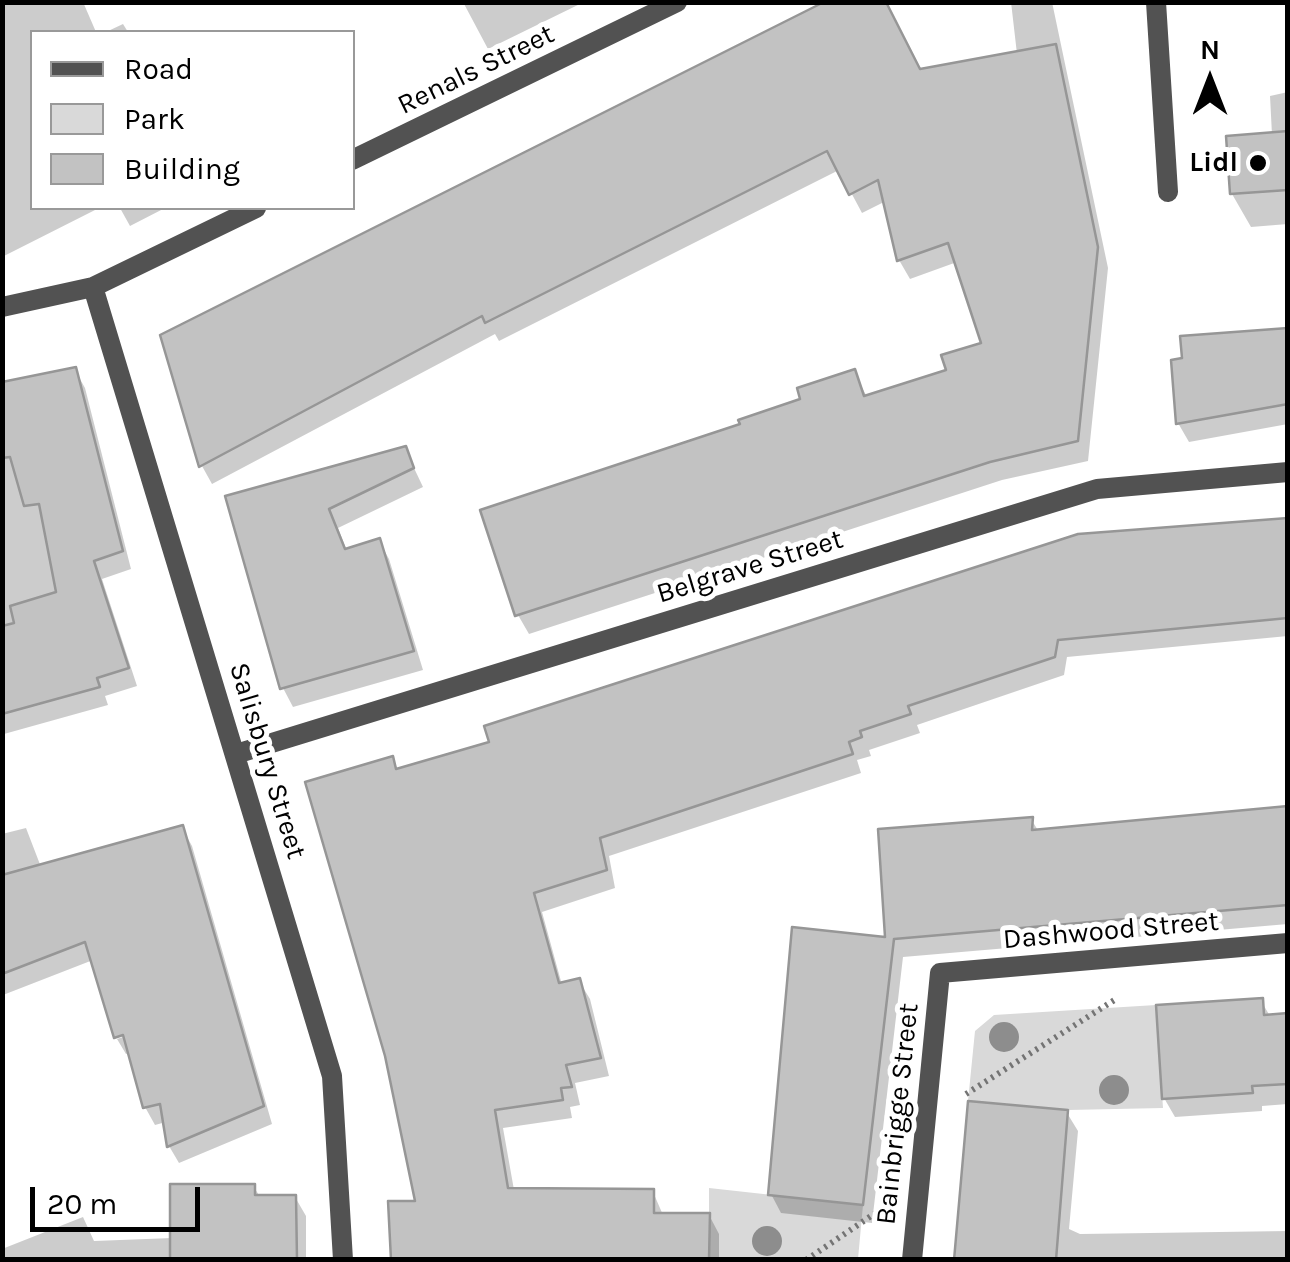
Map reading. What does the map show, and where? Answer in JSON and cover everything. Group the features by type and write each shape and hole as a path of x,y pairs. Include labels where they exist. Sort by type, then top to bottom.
{"street":[{"name":"Renals Street","path":"355,159 677,2"},
{"path":"1156,2 1168,192"},
{"path":"2,307 93,286 252,210"},
{"name":"Salisbury Street","path":"93,286 332,1076 343,1260"},
{"name":"Belgrave Street","path":"236,754 1097,489 1288,472"},
{"name":"Dashwood Street","path":"940,974 1288,942"},
{"name":"Bainbrigge Street","path":"912,1260 940,974"}],"path":[{"path":"926,1111 969,1092 1118,998"},
{"path":"806,1260 860,1220 918,1192"}],"green space":[{"path":"1156,1005 1163,1108 1068,1110 968,1101 975,1031 994,1015"},
{"path":"709,1188 863,1205 858,1259 709,1259"}],"building":[{"path":"824,2 886,2 920,69 1056,44 1098,247 1078,441 990,462 515,616 480,510 740,424 738,420 800,399 797,388 855,369 864,396 946,370 941,355 981,343 948,243 897,261 878,180 849,195 827,151 485,323 482,316 199,467 160,335"},
{"name":"Lidl","path":"1288,131 1288,190 1230,194 1226,136"},
{"path":"1288,328 1288,404 1176,424 1171,360 1182,358 1180,336"},
{"path":"76,367 123,551 94,561 129,668 97,678 100,687 2,714 2,626 14,623 10,606 56,592 39,504 24,506 10,457 2,458 2,382"},
{"path":"406,446 414,468 329,509 345,549 380,538 414,651 280,689 225,496"},
{"path":"1288,518 1288,618 1058,640 1055,657 908,706 911,714 860,731 862,737 849,742 853,754 600,838 607,870 534,893 559,983 580,978 601,1058 566,1065 572,1087 561,1088 563,1100 495,1110 508,1188 654,1189 654,1213 710,1213 709,1260 391,1260 388,1201 415,1201 385,1056 305,782 393,756 396,769 489,742 484,726 1078,534"},
{"path":"1288,806 1288,905 894,939 863,1205 768,1195 792,927 885,937 878,829 1033,817 1032,830"},
{"path":"183,825 264,1106 167,1147 160,1104 143,1108 123,1035 114,1038 85,942 2,974 2,875"},
{"path":"1263,998 1264,1015 1288,1013 1288,1084 1252,1086 1253,1093 1162,1099 1156,1005"},
{"path":"968,1101 1068,1110 1056,1260 954,1260"},
{"path":"170,1184 255,1184 255,1195 296,1195 297,1260 170,1260"}],"place":[{"name":"Lidl","path":"1258,163"}]}
